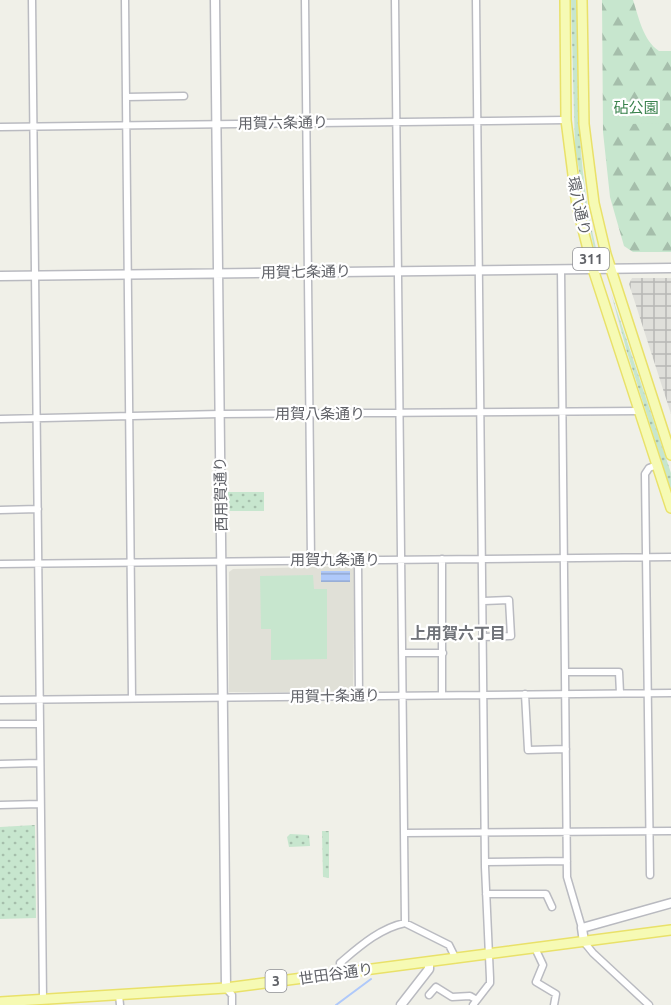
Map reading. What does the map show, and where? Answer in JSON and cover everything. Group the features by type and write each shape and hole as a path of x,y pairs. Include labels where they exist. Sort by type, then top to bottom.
{"main road":[{"name":"環八通り","path":"565,0 566,120 573,183 593,269 671,508"},
{"name":"環八通り","path":"582,0 585,139 594,203 611,268 671,454"},
{"name":"世田谷通り","path":"0,1002 226,988 670,932"}],"street":[{"path":"32,0 43,999"},
{"path":"125,0 132,698"},
{"name":"西用賀通り","path":"215,0 226,988"},
{"path":"305,0 312,560"},
{"path":"394,0 405,924"},
{"path":"429,995 436,987 452,997 470,996 475,1002 489,983 484,832 485,695 476,0"},
{"path":"126,97 184,96"},
{"name":"用賀六条通り","path":"0,127 566,120"},
{"name":"用賀七条通り","path":"0,276 671,268"},
{"path":"561,269 567,877 584,942 592,953 649,1005"},
{"name":"用賀八条通り","path":"0,419 220,414 640,411"},
{"path":"650,875 645,474 649,468 657,465"},
{"path":"0,510 38,509"},
{"name":"用賀九条通り","path":"0,564 671,556"},
{"path":"442,559 442,695"},
{"path":"358,561 359,696"},
{"path":"484,601 509,600 511,636 484,637"},
{"path":"402,653 443,653"},
{"path":"565,672 619,672 620,693"},
{"name":"用賀十条通り","path":"0,700 671,693"},
{"path":"525,694 528,750 566,749"},
{"path":"0,724 39,724"},
{"path":"0,764 39,763"},
{"path":"0,806 40,804"},
{"path":"404,833 671,831"},
{"path":"485,862 567,861"},
{"path":"486,894 546,894 552,907"},
{"path":"582,928 671,903"},
{"path":"342,973 340,963 352,952 377,934 405,924 449,945 456,959"},
{"path":"535,948 543,964 536,982 556,994 554,1005"},
{"path":"401,1005 429,969 429,962"},
{"path":"226,988 232,995 232,1005"},
{"path":"119,995 120,1005"}],"shaded area":[{"path":"632,278 671,278 671,414 629,284"},
{"path":"352,566 355,568 353,692 229,692 229,572 233,569"}],"green space":[{"path":"571,0 577,0 581,156 589,217 596,248 594,249 575,149"},
{"name":"砧公園","path":"602,0 633,0 649,41 659,51 671,51 671,252 633,252 624,246 610,197 603,132"},
{"path":"629,116 671,116 671,123 629,124"},
{"path":"611,293 671,473 671,491 627,352"},
{"path":"228,492 264,492 264,511 228,511"},
{"path":"313,575 314,589 327,589 327,659 271,660 271,629 261,629 260,576"},
{"path":"35,825 36,918 0,919 0,827"},
{"path":"322,831 329,831 329,878 323,877"},
{"path":"290,834 309,835 310,846 289,847 287,837"}],"water":[{"path":"321,571 350,571 350,582 321,582"}],"waterway":[{"path":"336,1005 371,979"}],"district":[{"name":"上用賀六丁目","path":"458,633"}]}
